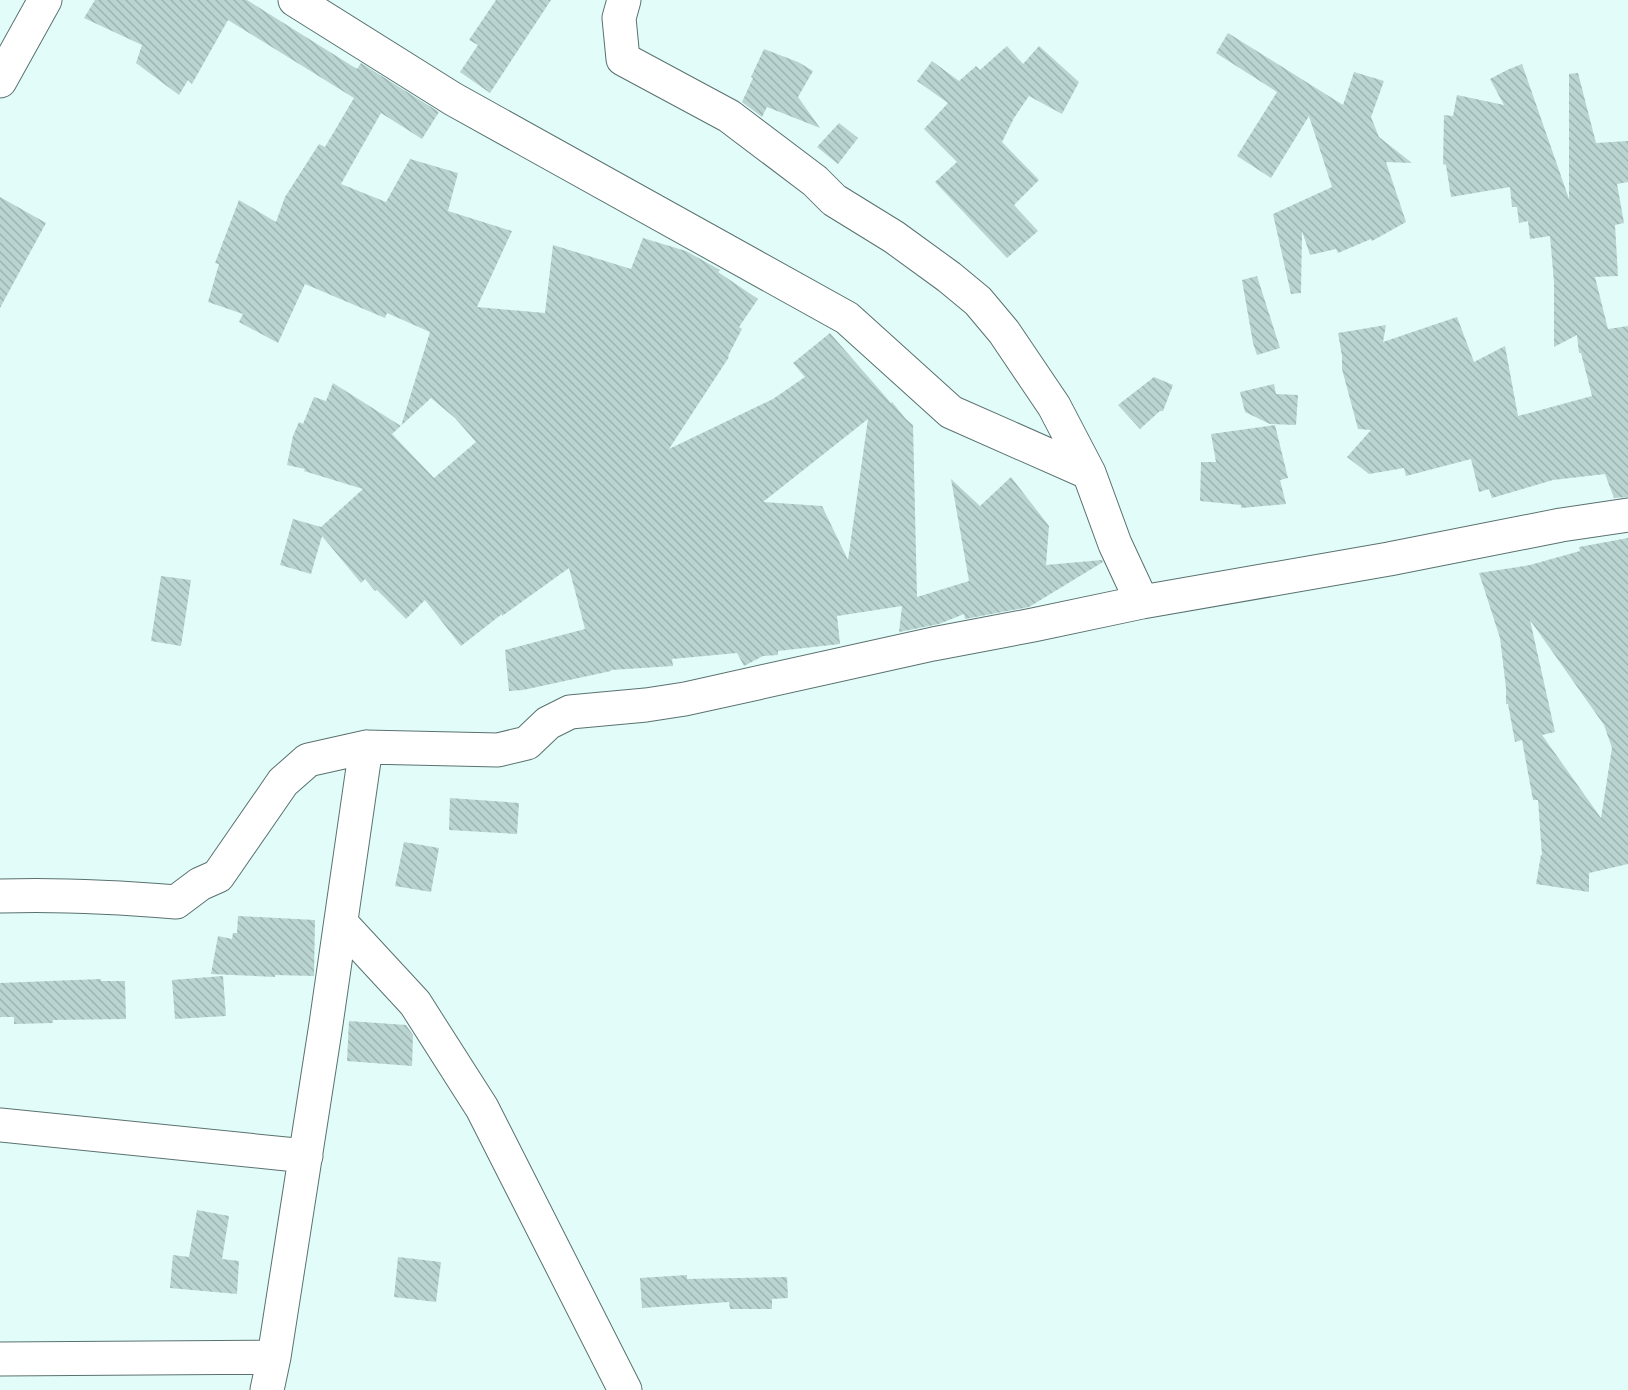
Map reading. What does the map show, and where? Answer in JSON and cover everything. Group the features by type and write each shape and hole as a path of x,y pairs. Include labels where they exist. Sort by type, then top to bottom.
{"street":[{"path":"0,81 45,0"},
{"path":"296,0 453,99 848,318 951,412 1089,473"},
{"path":"624,0 618,18 623,59 729,116 815,181 834,200 894,237 978,301 1004,332 1054,406 1089,473 1115,544 1142,602"},
{"path":"0,896 49,894 127,897 176,902 200,884 218,876 283,782 308,760 366,747 498,750 527,743 548,723 570,712 685,699 933,644 1142,602 1389,559 1561,525 1628,515"},
{"path":"267,1390 306,1156 366,747"},
{"path":"340,923 415,1003 482,1108 625,1390"},
{"path":"0,1125 306,1156"},
{"path":"0,1359 274,1357"}],"building":[{"path":"95,0 247,0 357,69 361,63 439,112 422,139 381,113 341,184 386,202 410,159 458,173 448,211 512,231 477,307 545,313 553,245 631,269 643,238 686,251 720,270 718,272 758,299 739,327 742,329 729,357 669,449 773,399 805,377 793,363 830,333 913,425 917,597 969,581 951,479 980,506 1011,477 1049,526 1046,565 1102,560 1103,562 1029,607 965,619 964,614 939,624 899,632 902,606 837,616 840,644 778,651 778,655 763,656 744,666 737,653 672,659 673,666 611,670 523,690 509,691 505,650 585,629 569,568 502,616 502,614 461,646 425,600 406,619 365,579 361,583 322,536 311,574 280,565 293,519 321,527 363,489 287,465 293,436 299,422 303,424 314,397 326,401 333,383 401,426 430,332 387,313 385,318 305,284 278,343 239,322 243,314 208,302 219,264 215,263 239,200 276,222 285,197 319,144 325,147 354,98 228,20 192,84 188,80 179,95 136,63 142,45 84,18","holes":["431,398 455,418 476,442 434,478 392,434","868,419 848,560 822,506 763,502"]},
{"path":"496,0 551,0 490,93 460,72 478,45 469,40"},
{"path":"1228,33 1343,105 1354,72 1384,81 1371,117 1379,137 1412,163 1386,162 1406,222 1372,241 1371,239 1338,253 1336,249 1310,255 1302,231 1301,293 1291,294 1273,214 1332,187 1309,116 1271,178 1237,156 1277,92 1216,53"},
{"path":"1007,46 1023,64 1039,46 1079,82 1062,114 1029,96 1002,142 1039,180 1014,205 1038,231 1007,258 935,182 957,162 924,129 948,103 917,81 932,61 959,81 976,66 980,70"},
{"path":"764,49 798,62 813,71 798,97 820,128 767,107 762,117 742,102"},
{"path":"1522,64 1569,199 1569,74 1578,73 1596,143 1628,141 1628,182 1617,184 1624,223 1615,225 1618,276 1595,277 1608,329 1628,326 1628,497 1614,498 1605,474 1553,480 1492,498 1489,489 1479,492 1471,459 1406,476 1404,468 1369,474 1347,457 1371,430 1358,429 1342,369 1338,333 1386,325 1383,342 1457,317 1474,362 1505,346 1518,416 1592,396 1581,353 1579,353 1577,335 1554,347 1554,282 1550,236 1530,239 1528,221 1519,223 1517,207 1512,207 1510,187 1451,197 1446,165 1443,164 1444,115 1453,116 1457,95 1504,105 1490,79"},
{"path":"839,123 858,138 838,164 817,147"},
{"path":"0,197 46,223 0,308"},
{"path":"1257,276 1280,348 1257,355 1242,280"},
{"path":"1154,377 1173,385 1163,411 1160,411 1140,429 1118,405"},
{"path":"1274,384 1276,394 1298,395 1296,425 1270,424 1245,412 1240,392"},
{"path":"1275,425 1288,478 1280,480 1286,504 1241,508 1241,505 1200,501 1201,462 1216,462 1211,434"},
{"path":"1628,538 1628,864 1589,873 1589,892 1536,884 1542,855 1538,800 1533,800 1522,740 1515,742 1508,704 1506,704 1500,638 1479,573 1530,565 1580,551 1579,547","holes":["1530,620 1604,725 1612,748 1601,818 1542,735 1555,732"]},
{"path":"161,576 191,580 181,646 151,641"},
{"path":"450,798 519,803 517,834 449,830"},
{"path":"404,842 439,848 431,892 395,886"},
{"path":"238,916 315,920 314,976 211,974 218,936 232,939 233,933 237,933"},
{"path":"223,976 226,1016 175,1019 172,980"},
{"path":"101,979 101,981 125,981 126,1019 53,1020 53,1023 14,1024 14,1017 0,1017 0,983"},
{"path":"349,1021 406,1025 413,1035 412,1066 347,1061"},
{"path":"197,1210 229,1216 222,1259 239,1261 237,1294 170,1288 173,1255 189,1257"},
{"path":"398,1257 441,1262 436,1302 394,1297"},
{"path":"687,1275 687,1279 787,1277 788,1298 772,1299 772,1309 730,1309 729,1302 642,1308 640,1278"}]}
